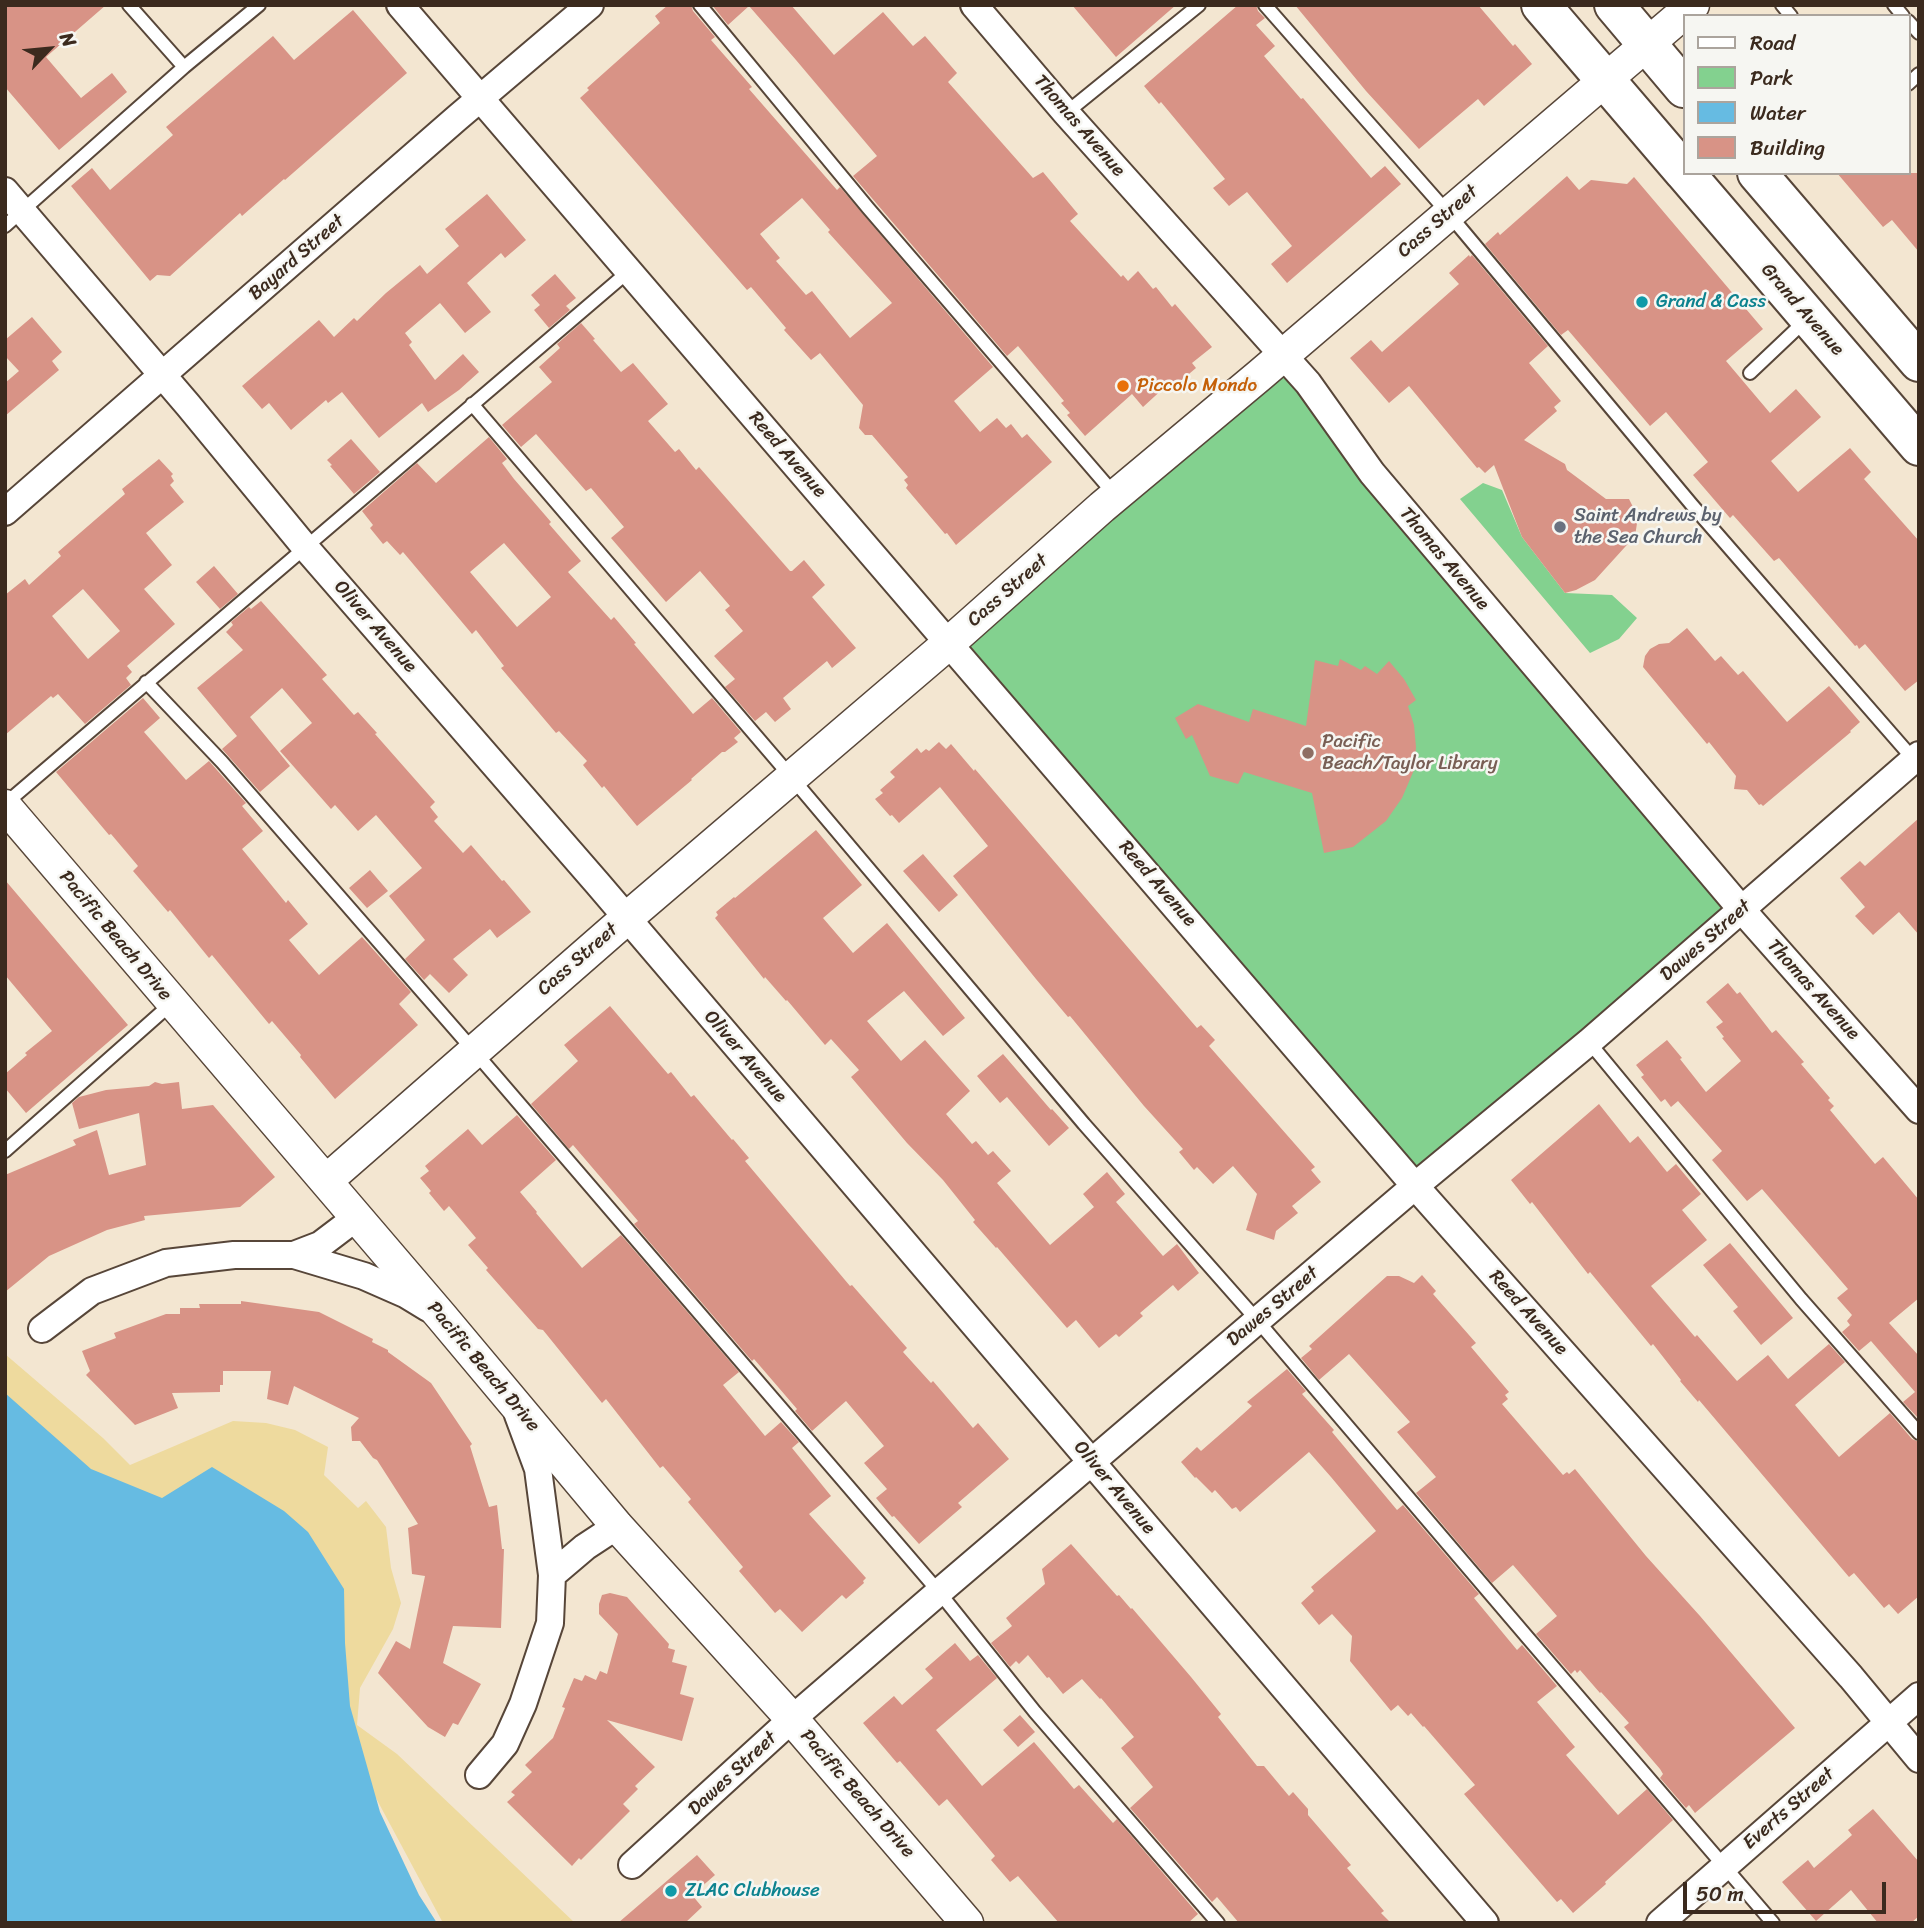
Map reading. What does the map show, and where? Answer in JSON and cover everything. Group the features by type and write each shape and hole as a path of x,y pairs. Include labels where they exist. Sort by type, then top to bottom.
{"main road":[{"name":"Grand Avenue","path":"1541,5 1682,169"},
{"path":"1614,5 1682,86"},
{"name":"Grand Avenue","path":"1687,175 1919,446"},
{"path":"1759,175 1919,362"}],"street":[{"name":"Reed Avenue","path":"400,5 1416,1186 1889,1721 1919,1759"},
{"name":"Bayard Street","path":"5,512 590,5"},
{"name":"Thomas Avenue","path":"974,5 1066,113 1308,383 1372,473 1742,910 1919,1110"},
{"name":"Cass Street","path":"326,1181 1116,496 1682,15"},
{"name":"Oliver Avenue","path":"5,191 14,219 163,375 305,547 627,918 1485,1923"},
{"name":"Dawes Street","path":"632,1865 792,1719 939,1591 1589,1042 1917,760"},
{"name":"Pacific Beach Drive","path":"5,805 617,1526 792,1719 967,1923"},
{"path":"294,1255 320,1245 357,1217"},
{"path":"42,1329 92,1291 166,1263 234,1255 294,1255 364,1276 405,1294 441,1316"},
{"path":"479,1775 505,1744 523,1704 550,1623 552,1575 538,1469 512,1401"},
{"path":"552,1575 585,1547 617,1526"},
{"name":"Everts Street","path":"1660,1923 1919,1696"}],"lane":[{"path":"129,5 184,67"},
{"path":"14,219 184,67 259,5"},
{"path":"700,5 868,208 1116,496"},
{"path":"1066,113 1199,5"},
{"path":"1265,5 1448,213 1692,505 1917,760"},
{"path":"5,805 629,271"},
{"path":"1751,373 1809,317"},
{"path":"472,404 1084,1124 1257,1320 1773,1923"},
{"path":"146,682 222,762 474,1051 939,1591 1035,1712 1218,1923"},
{"path":"5,1151 172,1003"},
{"path":"1589,1042 1801,1299 1919,1433"}],"green space":[{"path":"1281,369 1734,906 1423,1177 1167,882 967,642"},
{"path":"1483,483 1502,490 1522,537 1565,593 1612,595 1637,618 1619,639 1590,653 1460,499"}],"sand":[{"path":"5,1354 103,1438 130,1465 233,1421 266,1423 295,1430 328,1447 324,1475 358,1508 366,1501 386,1527 391,1568 401,1603 393,1629 360,1688 357,1725 397,1754 575,1923 443,1923 324,1701 160,1500 5,1473"}],"water":[{"path":"5,1393 91,1469 162,1498 212,1467 284,1511 308,1532 344,1589 350,1706 380,1812 419,1895 437,1923 5,1923"}],"building":[{"path":"5,5 106,5 46,57 81,98 112,73 127,92 59,150 5,87"},
{"path":"668,5 691,5 715,37 711,40 752,87 749,89 837,190 840,187 993,367 954,401 980,432 997,418 1006,428 1011,424 1022,438 1027,434 1052,462 956,545 906,488 908,485 904,480 908,477 872,435 865,435 859,428 863,405 820,353 811,360 751,287 747,290 580,98 589,90 587,88 660,23 655,16","holes":["802,198 830,230 828,232 892,303 850,338 812,291 806,295 776,261 780,258 760,234"]},
{"path":"712,5 791,5 834,55 883,12 913,46 925,36 957,73 948,82 1033,178 1043,172 1078,214 1070,221 1121,277 1123,275 1128,281 1138,271 1153,289 1156,287 1172,307 1175,304 1212,347 1192,363 1196,368 1170,390 1166,386 1143,407 1132,394 1085,436 1067,415 1070,413 1061,403 1064,401 1018,346 1007,356 853,176 877,156 796,60 749,6 728,25"},
{"path":"1072,5 1176,5 1116,57"},
{"path":"1238,5 1256,5 1265,18 1256,25 1275,46 1264,56 1371,178 1385,166 1401,184 1287,283 1271,264 1292,246 1247,192 1229,206 1213,188 1225,179 1161,102 1159,104 1144,86"},
{"path":"1295,5 1478,5 1532,64 1484,106 1478,99 1419,149 1366,91"},
{"path":"353,10 407,73 285,180 242,216 240,213 170,276 157,275 150,281 71,186 92,168 110,190 173,135 166,127 273,36 294,60"},
{"path":"1919,173 1919,252 1892,220 1883,227 1839,175"},
{"path":"1567,176 1579,190 1591,180 1627,184 1634,177 1763,329 1726,361 1770,413 1796,389 1821,417 1771,461 1798,492 1850,448 1871,472 1864,479 1919,541 1919,680 1905,691 1865,644 1859,649 1855,646 1779,558 1774,561 1733,515 1730,518 1693,475 1708,462 1666,412 1650,426 1568,330 1561,335 1485,244 1498,232 1500,235"},
{"path":"487,194 526,240 505,258 501,253 467,283 491,312 465,333 440,303 405,333 412,342 409,345 435,380 463,354 479,372 459,390 428,412 422,403 379,438 342,392 328,403 326,400 291,430 269,403 262,409 242,386 319,320 334,337 354,318 357,321 420,265 427,274 459,246 445,229"},
{"path":"1472,255 1548,346 1529,363 1561,401 1554,407 1557,411 1524,440 1565,464 1567,470 1606,499 1629,499 1638,517 1635,536 1595,580 1576,590 1565,593 1522,537 1494,465 1485,473 1477,468 1409,386 1389,403 1350,358 1371,340 1382,352 1459,284 1449,273"},
{"path":"555,274 576,298 566,306 570,310 549,328 534,310 540,305 531,295"},
{"path":"32,317 62,352 52,361 59,370 5,416 5,383 19,371 5,356 5,340"},
{"path":"581,323 621,372 633,363 668,404 648,421 675,452 679,449 696,470 699,467 790,571 804,560 825,585 812,597 856,648 832,668 827,661 783,698 791,709 775,722 766,712 755,721 725,687 735,679 714,656 743,631 725,610 730,606 700,571 666,602 611,538 624,527 591,488 586,491 536,434 521,447 502,425 552,382 539,367 560,348 557,344"},
{"path":"489,437 507,459 502,463 581,561 568,572 611,620 614,617 693,714 712,698 741,732 734,738 738,742 722,752 637,826 583,765 587,761 559,731 556,733 501,668 504,666 476,630 472,634 403,552 400,555 387,541 383,544 370,528 373,525 362,511 417,463 436,483","holes":["504,543 551,597 517,627 470,572"]},
{"path":"351,439 380,472 354,494 327,460"},
{"path":"159,459 173,474 171,476 174,481 170,485 184,502 146,533 172,565 144,589 175,624 127,666 132,672 126,678 131,685 85,724 58,694 53,698 51,696 5,735 5,595 25,579 29,585 61,556 58,552 125,494 122,489","holes":["83,589 120,631 88,659 52,616"]},
{"path":"214,566 238,594 220,609 196,582"},
{"path":"261,601 327,675 322,679 354,715 358,712 435,802 430,807 438,817 434,821 463,853 471,845 531,912 497,938 490,929 453,959 468,975 449,993 430,974 424,980 405,959 425,940 389,896 422,868 376,815 358,831 335,805 331,809 280,751 312,723 282,688 250,717 290,766 260,792 222,749 237,736 197,688 243,650 226,632 233,625 231,622"},
{"path":"1687,628 1715,661 1721,656 1738,675 1743,671 1787,722 1829,686 1860,722 1763,806 1759,805 1747,790 1734,789 1736,776 1643,667 1645,656 1650,649 1669,643"},
{"name":"Pacific Beach/Taylor Library","path":"1340,659 1361,670 1365,666 1377,674 1389,661 1416,700 1408,706 1414,725 1416,747 1414,770 1402,798 1386,821 1353,847 1324,853 1312,793 1244,772 1238,784 1210,776 1192,735 1186,739 1175,718 1198,704 1249,722 1253,709 1306,726 1315,660 1338,666"},
{"path":"143,698 160,718 144,732 186,780 209,761 246,803 242,806 263,831 242,849 286,903 288,900 308,924 289,940 319,975 362,937 411,992 399,1004 418,1025 335,1099 272,1021 269,1024 212,955 209,958 170,910 168,912 156,898 133,871 138,866 56,772"},
{"path":"939,742 946,749 951,744 974,771 975,769 1197,1028 1201,1025 1215,1040 1209,1046 1315,1167 1311,1170 1321,1182 1292,1206 1298,1213 1276,1231 1274,1240 1246,1230 1257,1194 1233,1166 1213,1184 1197,1167 1194,1170 1179,1152 1183,1149 1070,1016 1068,1017 953,876 988,846 940,787 899,823 875,799 883,793 880,790 895,777 890,772 917,748 921,753 926,749 929,751"},
{"path":"1919,818 1919,935 1899,912 1873,935 1855,916 1865,907 1840,878 1860,861 1865,866"},
{"path":"816,830 862,885 823,918 853,953 887,923 965,1018 943,1036 904,991 867,1021 901,1061 925,1040 970,1091 946,1114 972,1144 976,1141 988,1155 993,1151 1011,1171 997,1183 1050,1245 1094,1207 1083,1194 1107,1172 1125,1194 1116,1202 1163,1256 1177,1244 1199,1273 1178,1291 1173,1285 1140,1313 1143,1316 1119,1337 1116,1334 1099,1348 1076,1320 1067,1328 973,1222 975,1220 943,1180 907,1143 851,1077 859,1070 831,1039 825,1045 787,1000 765,977 764,979 715,918 718,915 716,912"},
{"path":"923,854 958,895 939,912 903,871"},
{"path":"370,870 388,891 367,908 349,888"},
{"path":"5,880 128,1025 26,1113 5,1088 5,1074 52,1031 5,975"},
{"path":"1728,983 1737,994 1740,992 1772,1033 1776,1030 1804,1062 1801,1064 1830,1098 1828,1100 1834,1106 1830,1110 1875,1164 1883,1157 1919,1200 1919,1298 1889,1323 1919,1356 1919,1419 1903,1402 1915,1392 1871,1341 1859,1351 1842,1332 1850,1325 1847,1321 1852,1315 1837,1298 1848,1289 1762,1189 1747,1201 1712,1160 1722,1151 1678,1101 1671,1107 1665,1099 1661,1102 1641,1077 1644,1075 1636,1065 1667,1040 1706,1092 1741,1061 1722,1038 1724,1037 1716,1027 1723,1022 1706,1002"},
{"path":"610,1006 668,1074 671,1072 691,1097 694,1095 733,1139 749,1158 745,1161 850,1286 852,1285 907,1348 903,1352 931,1383 933,1381 973,1428 978,1423 1009,1459 958,1503 962,1507 919,1544 876,1498 887,1489 864,1463 884,1446 846,1401 812,1431 795,1411 797,1409 634,1224 638,1221 573,1145 569,1149 531,1104 578,1061 564,1045"},
{"path":"1003,1054 1069,1128 1049,1146 1007,1097 1000,1103 977,1076"},
{"path":"155,1082 179,1082 182,1109 213,1105 275,1177 240,1207 144,1216 145,1220 107,1230 49,1256 5,1292 5,1175 76,1145 73,1140 97,1130 109,1175 146,1165 139,1113 79,1129 72,1103 79,1097 106,1090 149,1086"},
{"path":"1599,1104 1630,1143 1638,1136 1667,1172 1676,1164 1701,1194 1682,1210 1707,1240 1651,1286 1695,1337 1697,1335 1737,1381 1768,1355 1788,1379 1829,1344 1845,1362 1795,1405 1839,1457 1890,1413 1912,1439 1919,1442 1919,1596 1898,1614 1889,1604 1884,1608 1854,1573 1849,1577 1680,1381 1653,1344 1651,1346 1590,1272 1588,1274 1532,1202 1530,1204 1511,1180"},
{"path":"517,1115 556,1160 520,1192 536,1213 582,1268 621,1235 739,1372 723,1385 765,1436 781,1422 799,1442 792,1448 831,1496 809,1514 866,1578 846,1599 842,1595 802,1632 780,1609 775,1613 739,1571 743,1567 688,1502 691,1499 663,1466 660,1468 606,1399 602,1403 543,1330 538,1329 486,1270 488,1268 468,1245 476,1238 449,1206 444,1211 420,1178 429,1171 425,1166 468,1129 482,1145"},
{"path":"1730,1243 1793,1318 1761,1345 1733,1311 1738,1307 1703,1265"},
{"path":"1422,1275 1436,1291 1433,1294 1476,1343 1471,1347 1509,1392 1505,1395 1508,1399 1502,1404 1563,1475 1575,1469 1646,1556 1795,1728 1695,1813 1689,1805 1686,1808 1660,1778 1663,1774 1660,1769 1624,1727 1629,1723 1580,1670 1571,1674 1536,1634 1557,1616 1513,1565 1492,1583 1416,1493 1436,1477 1397,1432 1410,1422 1349,1354 1319,1380 1301,1358 1312,1349 1309,1346 1387,1276 1399,1276 1414,1283"},
{"path":"241,1301 319,1312 373,1339 372,1342 388,1350 431,1383 472,1444 470,1446 489,1507 497,1505 504,1549 501,1628 453,1626 443,1663 481,1684 458,1725 453,1723 445,1737 428,1727 378,1673 396,1641 410,1649 425,1576 412,1574 408,1528 418,1524 377,1460 360,1441 352,1441 351,1427 359,1418 294,1386 288,1405 267,1399 271,1371 223,1371 220,1392 172,1393 178,1408 135,1425 86,1375 90,1371 82,1351 116,1338 114,1333 166,1314 180,1314 180,1308 200,1308 199,1304 241,1304"},
{"path":"1287,1369 1306,1391 1302,1394 1397,1510 1403,1505 1479,1594 1474,1598 1517,1650 1522,1645 1557,1686 1537,1702 1575,1747 1566,1755 1618,1815 1647,1789 1673,1820 1573,1913 1561,1899 1557,1902 1464,1794 1475,1785 1424,1726 1411,1713 1408,1716 1398,1705 1391,1711 1350,1661 1352,1636 1332,1614 1319,1625 1301,1603 1314,1591 1311,1587 1376,1531 1331,1477 1309,1452 1240,1512 1236,1507 1232,1509 1215,1490 1212,1493 1181,1462 1197,1447 1201,1451 1232,1424 1252,1406 1247,1402"},
{"path":"1071,1544 1117,1596 1132,1608 1191,1677 1221,1714 1218,1717 1257,1766 1264,1766 1289,1796 1293,1792 1308,1809 1308,1815 1351,1865 1347,1868 1391,1923 1239,1923 1217,1897 1212,1902 1130,1808 1153,1787 1121,1748 1134,1737 1101,1698 1082,1679 1063,1694 1028,1655 1019,1664 1016,1661 1010,1667 991,1643 1012,1626 1006,1618 1045,1584 1042,1569"},
{"path":"610,1593 627,1597 669,1644 668,1648 675,1650 672,1662 687,1666 680,1694 694,1698 682,1741 607,1720 655,1767 635,1786 638,1789 623,1804 630,1811 572,1866 507,1802 515,1795 511,1792 532,1772 525,1765 553,1738 574,1678 582,1681 585,1675 596,1680 600,1671 607,1674 618,1634 599,1614 599,1604 602,1595"},
{"path":"955,1643 970,1661 978,1655 997,1678 936,1730 982,1786 1034,1742 1074,1789 1079,1785 1113,1823 1117,1819 1198,1914 1188,1923 1059,1923 1018,1876 1010,1882 991,1860 995,1856 947,1799 939,1806 863,1723 894,1696 902,1705 933,1678 925,1669"},
{"path":"1020,1715 1035,1732 1018,1747 1003,1730"},
{"path":"1873,1809 1919,1862 1919,1916 1911,1923 1878,1923 1851,1890 1816,1921 1782,1882 1808,1860 1814,1868 1852,1835 1848,1830"},
{"name":"ZLAC Clubhouse","path":"697,1855 715,1875 692,1895 702,1907 685,1923 618,1923"}],"place":[{"name":"Grand & Cass","path":"1642,302"},
{"name":"Piccolo Mondo","path":"1123,386"},
{"name":"Saint Andrews by the Sea Church","path":"1560,527"},
{"name":"Pacific Beach/Taylor Library","path":"1308,753"},
{"name":"ZLAC Clubhouse","path":"671,1891"}]}
